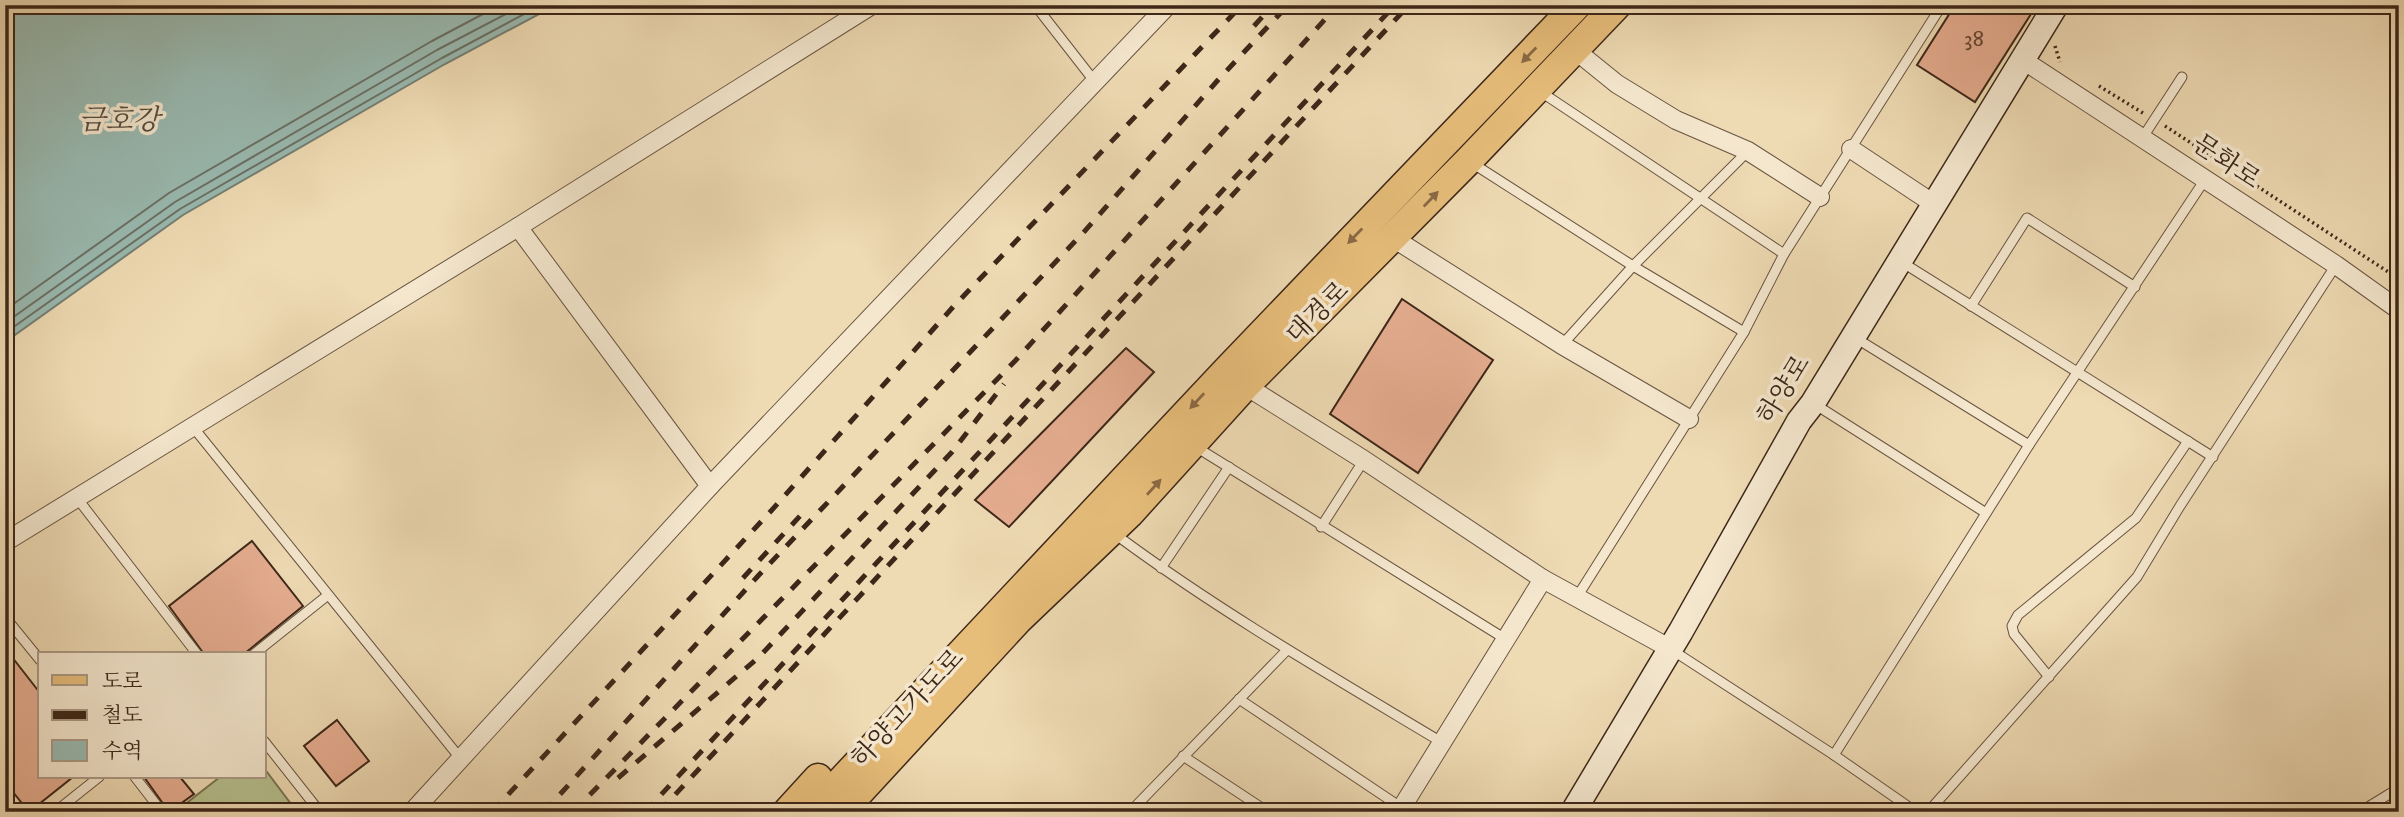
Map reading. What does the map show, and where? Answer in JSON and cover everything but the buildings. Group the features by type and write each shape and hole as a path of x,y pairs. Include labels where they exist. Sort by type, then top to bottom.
{"main road":[{"name":"대경로","path":"1010,613 1124,525 1192,445 1235,379 1577,5"},
{"name":"대경로","path":"1010,613 1058,549 1235,379 1393,238 1617,5"},
{"path":"863,812 967,698 1102,558 1124,525"},
{"path":"787,812 941,647 1015,577 1058,549"},
{"name":"하양고가도로","path":"812,812 1010,613"},
{"name":"하양고가도로","path":"841,812 1010,613"}],"street":[{"path":"5,542 518,227 872,5"},
{"path":"412,812 710,485 1168,5"},
{"name":"하양로","path":"1573,812 1799,421 1813,403 2056,5"},
{"path":"1575,50 1617,84 1676,120 1748,151 1820,197"},
{"name":"문화로","path":"2023,60 2336,265 2399,310"},
{"path":"1850,149 1934,204"},
{"path":"518,227 710,485"},
{"path":"1393,238 1562,345 1689,419"},
{"path":"1235,379 1364,460 1543,579 1669,648"},
{"path":"1401,810 1543,579"}],"lane":[{"path":"1035,5 1095,82"},
{"path":"1577,597 1744,332 1784,254 1942,5"},
{"path":"2143,138 2182,77"},
{"path":"1536,88 1784,254"},
{"path":"1562,345 1633,266 1748,151"},
{"path":"1468,160 1633,266 1744,332"},
{"path":"1834,755 2029,444 2204,181"},
{"path":"1971,306 2027,218 2135,287"},
{"path":"1899,260 2213,457"},
{"path":"1928,812 2137,577 2336,265"},
{"path":"1852,336 2029,444"},
{"path":"1813,403 1986,513"},
{"path":"193,426 460,758"},
{"path":"2049,677 2014,634 2012,626 2018,615 2136,518 2188,441"},
{"path":"1192,445 1507,640"},
{"path":"1321,527 1364,460"},
{"path":"1161,568 1229,467"},
{"path":"77,498 195,652"},
{"path":"1124,525 1161,568 1287,650 1443,743"},
{"path":"257,652 328,595"},
{"path":"5,617 38,658"},
{"path":"1669,648 1834,755 1916,812"},
{"path":"1135,810 1287,650"},
{"path":"1239,699 1401,810"},
{"path":"266,744 320,812"},
{"path":"1184,756 1268,812"},
{"path":"55,812 98,778"},
{"path":"136,778 162,812"},
{"path":"2360,812 2399,788"},
{"path":"5,797 15,812"}],"path":[{"path":"2054,44 2062,64"},
{"path":"2096,85 2399,279"}],"green space":[{"path":"266,771 297,812 175,812 219,778 266,778"}],"water":[{"name":"금호강","path":"5,5 556,5 445,64 183,215 5,342"}],"railway":[{"path":"492,812 771,511 953,307 1242,5"},
{"path":"1254,26 1273,5"},
{"path":"544,812 758,576 1083,233 1288,5"},
{"path":"573,812 1015,361 1338,5"},
{"path":"645,812 1395,5"},
{"path":"659,812 1409,5"},
{"path":"618,778 759,657 952,452 1004,384"},
{"path":"743,578 800,516"}]}
